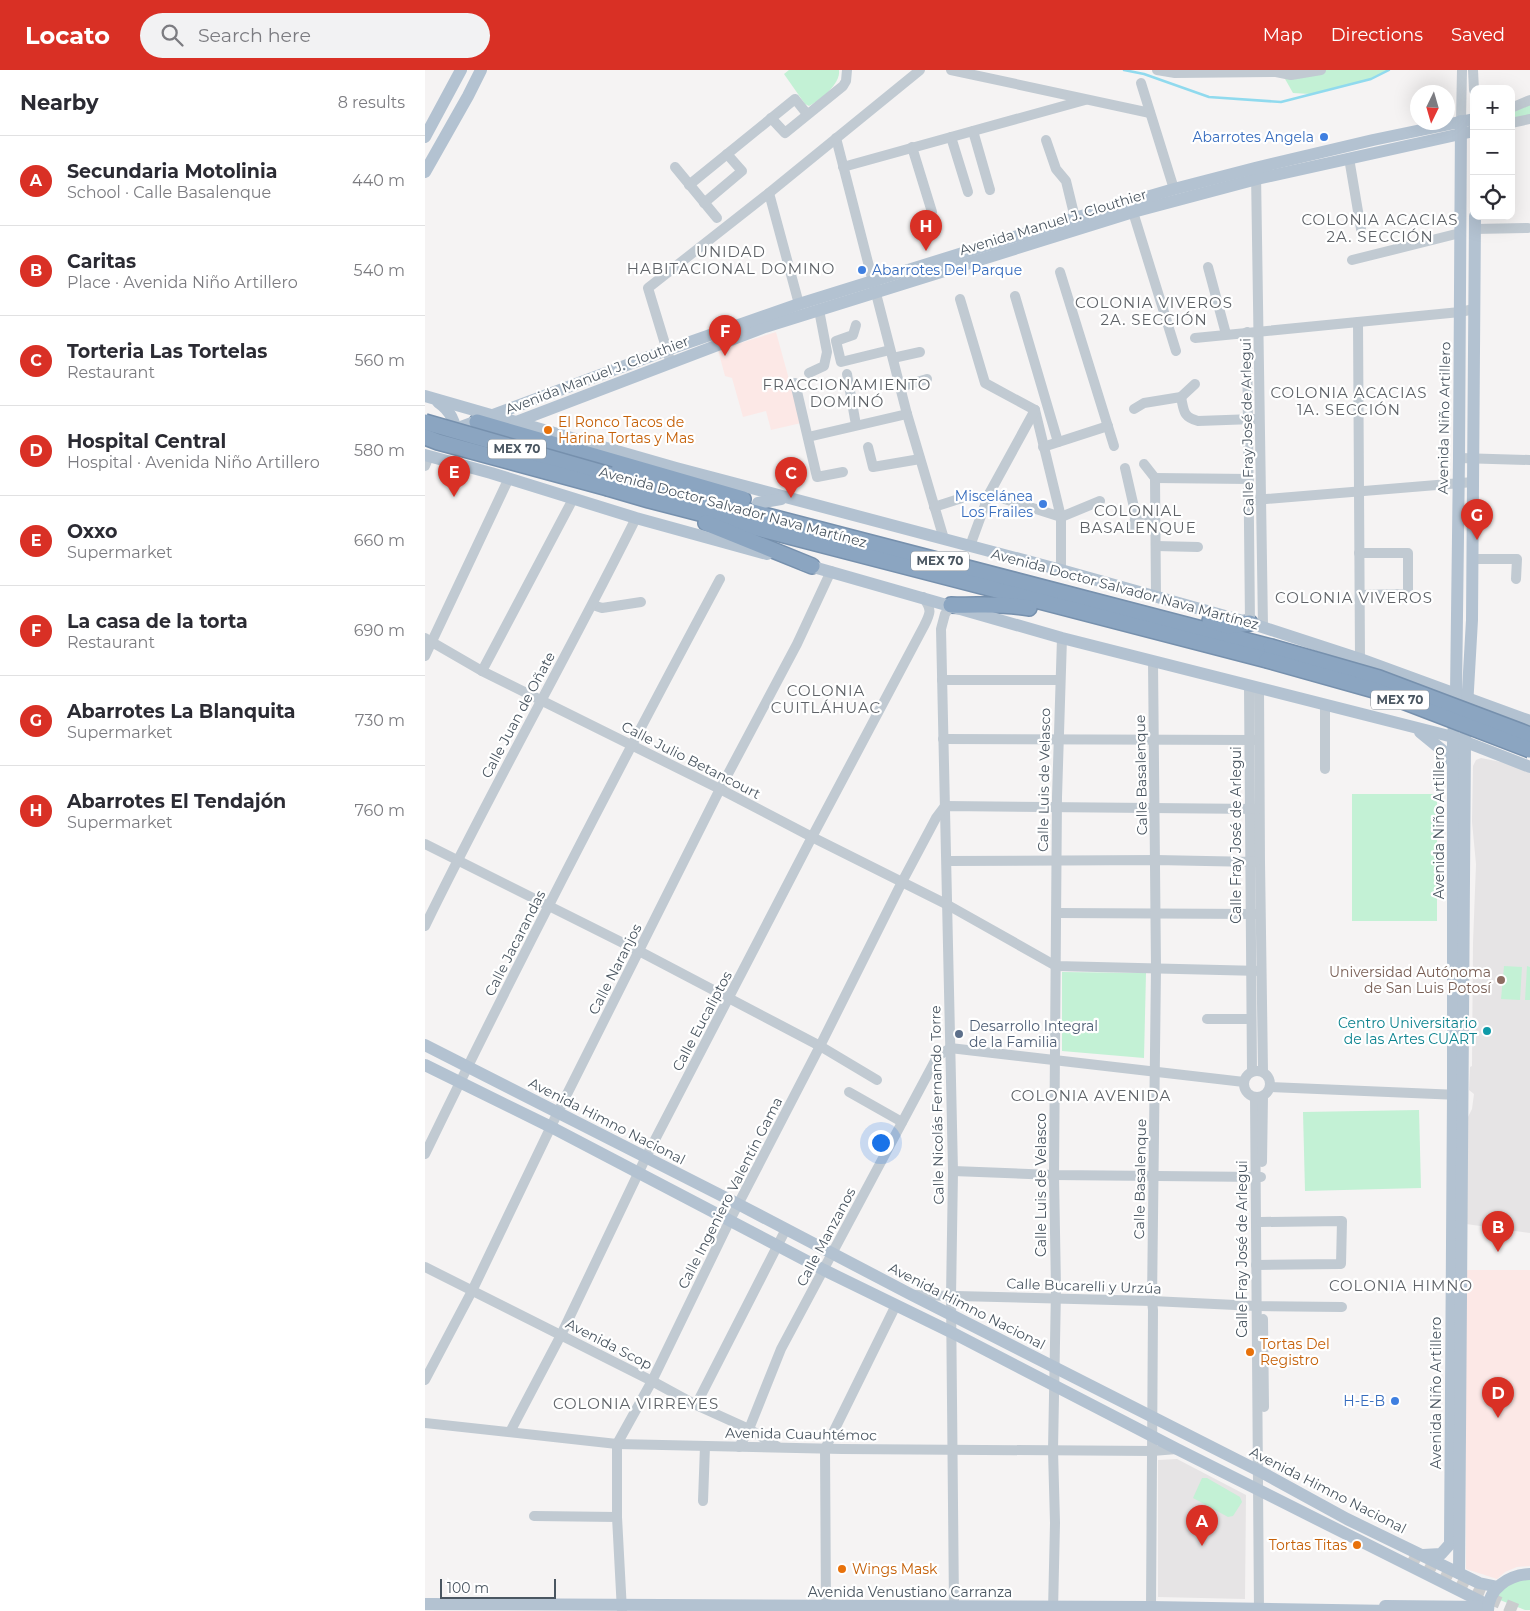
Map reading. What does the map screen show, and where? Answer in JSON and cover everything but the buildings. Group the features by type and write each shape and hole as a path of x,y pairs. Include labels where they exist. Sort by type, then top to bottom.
{"highway":[{"name":"Avenida Doctor Salvador Nava Martínez","path":"425,422 609,481 649,500 1111,620 1379,678 1530,735"},
{"path":"477,422 497,422 559,446 814,518 909,553"},
{"name":"Avenida Doctor Salvador Nava Martínez","path":"425,439 909,553 1024,583 1269,653 1374,690 1530,750"},
{"path":"649,500 812,566"},
{"path":"1024,583 1087,591 1228,626 1257,625"},
{"path":"951,605 984,606 1010,604 1067,615 1111,620"}],"main road":[{"path":"425,137 461,70"},
{"path":"425,172 481,70"},
{"name":"Avenida Manuel J. Clouthier","path":"497,422 518,422 799,304 874,286 1133,212 1256,173 1349,158 1461,127 1470,121"},
{"name":"Avenida Manuel J. Clouthier","path":"426,458 456,446 497,422 669,357 819,310 874,286 1075,218 1174,189 1256,173 1461,127 1471,130"},
{"name":"Avenida Niño Artillero","path":"1461,127 1458,483 1462,697"},
{"name":"Avenida Niño Artillero","path":"1459,1573 1456,1372 1459,740 1462,697 1472,620 1475,220"},
{"path":"429,396 497,422"},
{"path":"429,396 450,412 456,430 456,446"},
{"path":"425,439 477,422"},
{"name":"Avenida Doctor Salvador Nava Martínez","path":"518,422 786,498 1061,570 1257,625 1360,659 1530,721"},
{"path":"491,473 489,465 493,455 515,443 530,442 559,446"},
{"path":"426,458 509,478 636,518 831,571 1062,638 1459,740 1530,767"},
{"path":"677,468 691,484"},
{"path":"758,503 786,498"},
{"path":"1416,728 1429,720 1435,706 1434,692 1429,684"},
{"path":"1502,756 1495,744 1493,732 1504,712"},
{"path":"1416,728 1459,765 1487,750"},
{"name":"Avenida Himno Nacional","path":"425,1045 1261,1472 1347,1519 1479,1583 1498,1586"},
{"path":"425,1065 551,1127 824,1270 951,1332 1177,1449 1260,1489 1488,1608"},
{"name":"Avenida Niño Artillero","path":"1423,1555 1441,1554 1450,1544 1456,1372"},
{"path":"1347,1519 1409,1557"},
{"path":"1425,1574 1446,1595 1442,1602 1434,1607"},
{"path":"1488,1608 1492,1595 1498,1586 1508,1579 1530,1574"},
{"name":"Avenida Venustiano Carranza","path":"425,1604 531,1608 759,1609 954,1607 1053,1609 1151,1607 1394,1611"},
{"path":"1352,1609 1380,1606 1488,1608"}],"street":[{"path":"771,118 785,133 843,86 846,81 847,70"},
{"path":"669,357 648,288 769,193 920,70"},
{"path":"951,70 1150,113"},
{"path":"1157,70 1175,73 1275,71 1291,75 1321,70"},
{"name":"Avenida Niño Artillero","path":"1461,127 1462,70"},
{"path":"1473,70 1474,85"},
{"path":"1141,83 1174,189"},
{"path":"689,185 795,99 807,114"},
{"path":"843,167 1085,100"},
{"path":"1515,106 1530,100"},
{"path":"1515,122 1530,119"},
{"path":"973,131 990,190"},
{"path":"951,136 968,192"},
{"path":"836,138 907,414 944,539"},
{"path":"1046,140 1056,170 1066,181 1075,218"},
{"path":"912,147 932,212"},
{"path":"704,203 742,171 727,154"},
{"path":"1349,158 1361,229"},
{"path":"675,167 717,218"},
{"name":"Calle Fray José de Arlegui","path":"1256,173 1261,500 1257,625"},
{"path":"769,193 799,304"},
{"path":"1133,212 1176,352"},
{"path":"1474,229 1528,228"},
{"path":"1353,260 1460,233"},
{"path":"1207,266 1226,334"},
{"path":"1060,272 1114,446"},
{"path":"1015,296 1058,442"},
{"path":"960,299 985,383 1035,410 1061,517 1061,570"},
{"path":"1195,338 1460,312 1473,309"},
{"path":"809,373 823,366 827,352 819,310"},
{"path":"1358,322 1360,659"},
{"path":"856,324 853,335 836,342 841,362 892,354 920,352"},
{"name":"Calle Fray José de Arlegui","path":"1247,332 1249,501 1257,625"},
{"path":"847,374 856,425"},
{"path":"900,387 927,379"},
{"path":"795,383 817,477 843,472"},
{"path":"1134,409 1144,403 1181,397 1195,384"},
{"path":"1181,397 1185,414 1190,419 1198,421 1260,419"},
{"path":"970,546 989,494 1035,410"},
{"path":"808,437 907,414"},
{"path":"1043,447 1108,426"},
{"path":"868,447 873,467 921,459"},
{"path":"1459,458 1530,460"},
{"path":"1144,464 1155,478 1156,597"},
{"path":"1125,468 1135,521 1155,518"},
{"path":"425,656 429,640 509,478"},
{"path":"1155,478 1249,479"},
{"path":"1249,501 1473,482"},
{"path":"989,494 1061,517 1100,501"},
{"path":"934,506 965,497"},
{"path":"483,671 573,499"},
{"name":"Calle Juan de Oñate","path":"425,926 457,861 593,605 636,518"},
{"path":"1155,546 1198,547"},
{"path":"1359,553 1408,553 1408,594 1359,595"},
{"path":"1472,559 1517,559 1516,579"},
{"name":"Calle Naranjos","path":"425,1380 472,1291 558,1112 720,789 797,644 831,571"},
{"name":"Calle Jacarandas","path":"425,1154 467,1066 631,746 720,579"},
{"name":"Calle Eucaliptos","path":"510,1432 561,1335 646,1157 924,626 930,606 923,597"},
{"path":"593,605 602,608 641,602"},
{"name":"Calle Nicolás Fernando Torre","path":"951,605 945,614 941,629 953,1172 951,1332 954,1607"},
{"path":"924,626 934,624 941,629"},
{"name":"Calle Luis de Velasco","path":"1053,1609 1055,1523 1053,1450 1057,807 1062,638"},
{"name":"Calle Julio Betancourt","path":"429,640 483,671 947,904 1056,966"},
{"name":"Calle Basalenque","path":"1151,1607 1156,968 1153,662"},
{"path":"942,680 1060,680"},
{"name":"Calle Fray José de Arlegui","path":"1254,688 1255,970 1263,1072"},
{"path":"1325,706 1325,769"},
{"path":"943,739 1254,740"},
{"path":"945,806 1254,809"},
{"name":"Calle Ingeniero Valentín Gama","path":"622,1608 617,1517 617,1444 652,1381 738,1204 902,882 936,818 945,806"},
{"path":"425,844 639,951 820,1046 877,1080"},
{"path":"947,861 1156,860 1255,862"},
{"path":"1057,913 1255,914"},
{"path":"1056,966 1255,970"},
{"name":"Calle Fray José de Arlegui","path":"1251,1072 1251,1020 1255,970"},
{"path":"1207,1019 1251,1020"},
{"path":"950,1048 1244,1082"},
{"name":"Calle Manzanos","path":"739,1447 749,1430 781,1349 937,1057 950,1048"},
{"path":"1270,1087 1269,1078 1263,1072 1251,1072 1244,1082 1248,1093 1259,1096 1270,1087 1458,1094"},
{"path":"849,1092 903,1122"},
{"name":"Calle Fray José de Arlegui","path":"1259,1096 1261,1415 1259,1610"},
{"path":"953,1172 1259,1177"},
{"name":"Calle Fray José de Arlegui","path":"1259,1177 1260,1265"},
{"path":"1260,1265 1341,1264 1342,1221 1261,1222"},
{"path":"696,1405 786,1229"},
{"name":"Avenida Scop","path":"425,1267 749,1430 779,1447"},
{"name":"Calle Bucarelli y Urzúa","path":"911,1294 1342,1307"},
{"path":"826,1607 825,1449 897,1305"},
{"name":"Avenida Cuauhtémoc","path":"425,1423 617,1444 825,1449 1152,1451 1177,1449"},
{"path":"703,1501 705,1446"},
{"path":"534,1516 617,1517"}],"shaded area":[{"path":"776,332 801,423 771,430 766,411 743,417 732,378 725,376 718,350"},
{"name":"Universidad Autónoma de San Luis Potosí","path":"1481,758 1506,763 1530,772 1530,1233 1466,1224 1468,1117 1472,1109 1474,1094 1469,1090 1470,1067 1472,1066 1476,864 1472,822 1473,766 1476,760"},
{"path":"1465,1270 1530,1270 1530,1566 1517,1567 1505,1572 1497,1579 1466,1569"},
{"path":"1177,1459 1246,1495 1245,1599 1158,1597 1158,1460"}],"green space":[{"path":"789,70 839,70 839,75 829,91 809,106 805,104 784,74"},
{"path":"1280,70 1388,70 1370,79 1310,94 1293,93"},
{"path":"1530,103 1530,115 1515,118 1515,109"},
{"path":"1352,794 1437,794 1437,921 1352,921"},
{"path":"1504,966 1522,967 1520,1000 1501,999"},
{"path":"1527,966 1530,967 1530,1000 1525,1000"},
{"path":"1062,972 1146,973 1144,1058 1062,1051"},
{"path":"1419,1110 1421,1188 1305,1191 1303,1112"},
{"path":"1202,1478 1207,1478 1240,1497 1242,1502 1233,1516 1228,1517 1193,1498"},
{"path":"1530,1579 1530,1610 1525,1610 1495,1598 1511,1582"}],"waterway":[{"path":"1124,70 1144,74 1209,97 1281,102 1371,79 1389,70"}],"tunnel":[{"path":"1409,1557 1479,1594 1520,1611"}],"place":[{"name":"Abarrotes Angela","path":"1324,137"},
{"name":"Abarrotes El Tendajón","path":"926,251"},
{"name":"Abarrotes Del Parque","path":"862,270"},
{"name":"La casa de la torta","path":"725,356"},
{"name":"El Ronco Tacos de Harina Tortas y Mas","path":"548,430"},
{"name":"Oxxo","path":"454,497"},
{"name":"Torteria Las Tortelas","path":"791,498"},
{"name":"Miscelánea Los Frailes","path":"1043,504"},
{"name":"Abarrotes La Blanquita","path":"1477,540"},
{"name":"Universidad Autónoma de San Luis Potosí","path":"1501,980"},
{"name":"Centro Universitario de las Artes CUART","path":"1487,1031"},
{"name":"Desarrollo Integral de la Familia","path":"959,1034"},
{"name":"Caritas","path":"1498,1252"},
{"name":"Tortas Del Registro","path":"1250,1352"},
{"name":"H-E-B","path":"1395,1401"},
{"name":"Hospital Central","path":"1498,1418"},
{"name":"Tortas Titas","path":"1357,1545"},
{"name":"Secundaria Motolinia","path":"1202,1546"},
{"name":"Wings Mask","path":"842,1569"}],"district":[{"name":"COLONIA ACACIAS 2A. SECCIÓN","path":"1380,228"},
{"name":"UNIDAD HABITACIONAL DOMINO","path":"731,260"},
{"name":"COLONIA VIVEROS 2A. SECCIÓN","path":"1154,312"},
{"name":"FRACCIONAMIENTO DOMINÓ","path":"847,394"},
{"name":"COLONIA ACACIAS 1A. SECCIÓN","path":"1349,402"},
{"name":"COLONIAL BASALENQUE","path":"1138,520"},
{"name":"COLONIA VIVEROS","path":"1354,598"},
{"name":"COLONIA CUITLÁHUAC","path":"826,700"},
{"name":"COLONIA AVENIDA","path":"1091,1096"},
{"name":"COLONIA HIMNO","path":"1401,1286"},
{"name":"COLONIA VIRREYES","path":"636,1404"}]}
